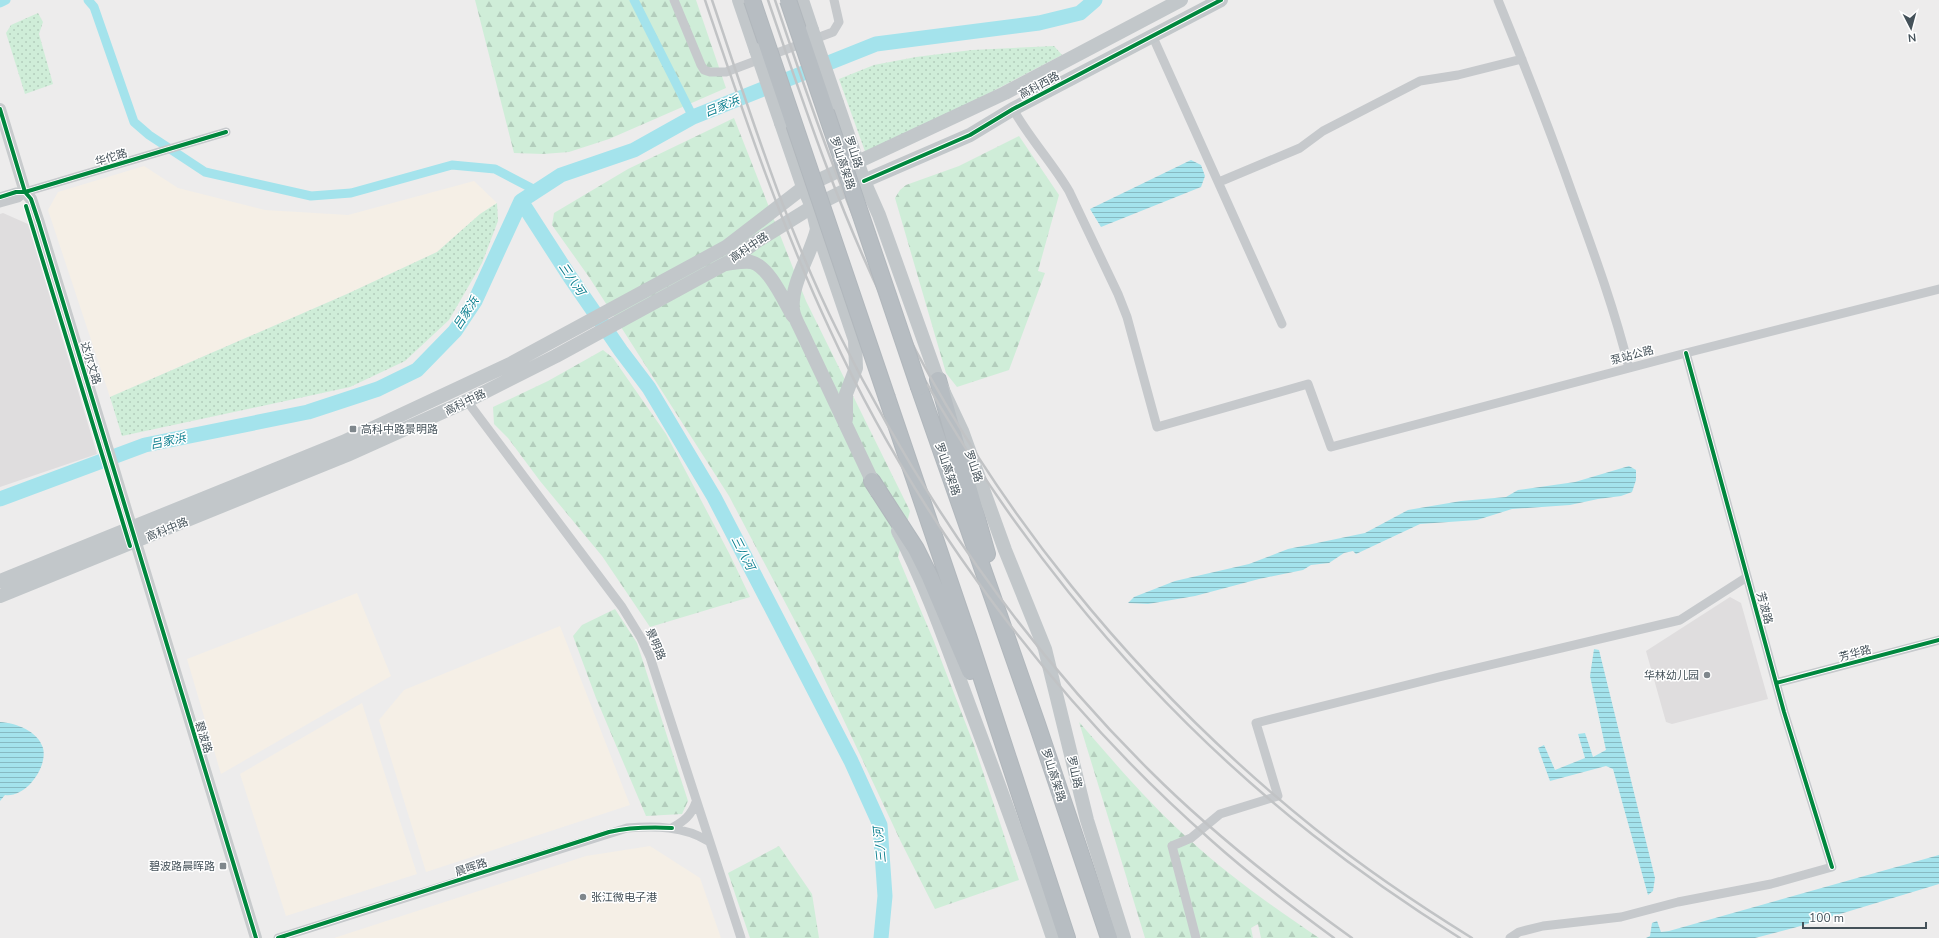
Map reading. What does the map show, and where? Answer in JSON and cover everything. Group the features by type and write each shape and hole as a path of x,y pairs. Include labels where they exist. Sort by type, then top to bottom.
{"highway":[{"path":"752,0 968,636 999,735 1067,938"},
{"name":"罗山高架路","path":"788,0 919,386 1037,724 1108,938"},
{"path":"938,380 1037,724"},
{"path":"872,481 912,543 930,577 978,690 999,735"}],"main road":[{"path":"739,0 781,124 812,207 817,229 856,350 856,368 846,394 845,409 847,425"},
{"name":"罗山路","path":"802,0 864,181 879,215 938,380 962,431 1005,550 1045,649 1087,820 1124,938"},
{"name":"高科西路","path":"858,161 1005,93 1181,0"},
{"name":"高科西路","path":"864,181 970,135 1013,109 1221,0"},
{"name":"高科中路","path":"0,596 130,536 383,424 512,363 726,247 804,187 858,161"},
{"name":"高科中路","path":"0,581 130,536 347,455 467,401 593,336 722,265 812,207 864,181"},
{"path":"817,229 812,249 796,285 793,310 872,481 902,539 944,637 1032,874 1053,938"},
{"path":"722,265 751,262 760,265 767,271 801,330"}],"street":[{"path":"674,0 701,65 704,70 710,72 726,72 828,35 833,32 839,22 834,0"},
{"path":"1498,0 1522,59 1586,230 1620,331 1629,368"},
{"path":"1152,35 1282,324"},
{"path":"1219,182 1300,148 1323,131 1420,81 1473,72 1522,59"},
{"name":"达尔文路","path":"0,109 25,192 24,201 96,423 130,536"},
{"name":"泵站公路","path":"1013,109 1023,127 1059,175 1069,191 1118,294 1127,316 1157,427 1308,384 1331,447 1686,353 1939,289"},
{"name":"华佗路","path":"0,197 16,192 25,192 226,132"},
{"name":"华佗路","path":"0,203 18,198 25,192"},
{"name":"芳波路","path":"1510,938 1519,932 1543,926 1621,917 1671,903 1771,884 1832,867 1776,683 1686,353"},
{"name":"景明路","path":"467,401 633,623 650,657 708,841 741,938"},
{"name":"碧波路","path":"130,536 252,938"},
{"name":"碧波路","path":"130,536 256,938"},
{"path":"1196,938 1172,846 1191,838 1220,814 1278,796 1256,723 1439,676 1680,620 1747,577"},
{"name":"芳华路","path":"1776,683 1939,640"},
{"path":"672,828 687,819 696,802"},
{"name":"晨晖路","path":"278,938 609,832 645,826 672,828 691,832 708,841"}],"shaded area":[{"path":"144,166 178,188 265,210 348,215 474,181 497,203 480,214 437,252 347,294 110,397 48,210 58,192"},
{"path":"3,213 28,224 97,454 0,487 0,214"},
{"path":"357,593 391,676 221,774 187,659"},
{"name":"华林幼儿园","path":"1730,597 1741,603 1768,699 1672,724 1666,722 1646,651"},
{"path":"560,626 630,805 426,872 379,720 404,690"},
{"path":"362,703 417,874 286,916 240,774"},
{"name":"张江微电子港","path":"650,846 700,878 721,938 334,938 586,856"}],"green space":[{"path":"475,0 696,0 726,88 609,139 569,152 543,154 514,153"},
{"path":"38,13 43,22 39,34 53,84 25,94 6,33 11,25"},
{"path":"1054,46 1062,55 867,157 839,79 874,65 916,57 972,50"},
{"path":"734,118 806,301 910,511 898,557 933,639 974,745 1019,880 935,909 901,842 816,661 729,496 589,277 552,225 554,213 628,169"},
{"path":"1019,136 1059,195 1038,271 1045,273 1009,370 957,387 946,373 895,198 900,190 906,185 959,166"},
{"path":"497,203 498,221 482,263 449,320 405,361 350,387 122,436 110,397 347,294 437,252 480,214"},
{"path":"603,350 613,358 666,434 729,553 750,597 650,627 602,556 540,481 508,438 494,424 493,407 548,381"},
{"path":"615,609 637,643 688,801 682,814 646,816 596,698 573,636 582,625"},
{"path":"1079,722 1147,799 1191,841 1237,879 1319,938 1261,938 1258,924 1251,928 1253,938 1145,938"},
{"path":"779,846 812,894 819,938 750,938 728,873"}],"water":[{"path":"1191,160 1201,165 1205,176 1201,187 1101,227 1090,209"},
{"path":"1629,466 1636,470 1636,480 1632,492 1621,496 1570,505 1512,509 1477,520 1420,524 1356,554 1353,551 1344,553 1329,563 1311,565 1303,570 1259,579 1195,596 1148,604 1128,603 1134,597 1175,581 1249,564 1288,549 1365,533 1408,510 1461,501 1506,497 1518,490 1575,482"},
{"path":"1594,649 1599,650 1655,878 1653,891 1648,895 1613,769 1606,766 1550,781 1538,748 1544,745 1555,770 1585,758 1578,734 1585,733 1593,757 1606,750 1590,676"},
{"path":"0,722 13,724 26,729 40,742 43,748 44,756 39,772 34,780 20,792 13,795 5,795 0,801"},
{"path":"1939,855 1939,884 1797,927 1755,938 1646,938 1650,936 1652,923 1657,921 1661,932 1669,931"}],"waterway":[{"path":"0,3 6,0"},
{"path":"88,0 94,7 134,122 149,135 205,172 311,196 351,193 452,165 495,169 537,191"},
{"name":"三八河","path":"634,0 693,117"},
{"name":"吕家浜","path":"0,499 145,445 308,412 378,389 417,370 455,331 475,301 521,201 561,175 634,150 693,117 876,44 1039,23 1080,13 1095,0"},
{"name":"三八河","path":"521,201 570,277 621,351 649,388 714,497 851,761 880,825 885,896 881,938"}],"railway":[{"path":"705,0 778,208 830,330 865,401 904,471 948,539 995,605 1045,669 1098,730 1154,787 1212,841 1272,891 1334,938"},
{"path":"712,0 769,168 801,251 819,292 869,392 902,451 976,564 1016,619 1058,671 1103,722 1150,771 1222,838 1299,899 1352,938"},
{"path":"768,0 836,191 884,302 924,378 968,452 1016,524 1069,592 1125,658 1185,721 1247,780 1313,835 1349,862 1403,901 1460,938"},
{"path":"775,0 814,113 842,187 872,261 889,297 928,373 972,447 1020,518 1072,586 1127,651 1186,714 1249,773 1314,828 1352,857 1411,899 1472,938"}],"cycle path":[{"path":"864,181 970,135 1013,109 1221,0"},
{"path":"0,109 25,192 31,199 39,223 256,938"},
{"path":"0,197 16,192 25,192 226,132"},
{"path":"26,206 130,546"},
{"path":"1686,353 1784,712 1832,867"},
{"path":"1776,683 1939,640"},
{"path":"278,938 609,832 640,828 672,828"}],"place":[{"name":"高科中路景明路","path":"353,429"},
{"name":"华林幼儿园","path":"1707,675"},
{"name":"碧波路晨晖路","path":"223,866"},
{"name":"张江微电子港","path":"583,897"}]}
